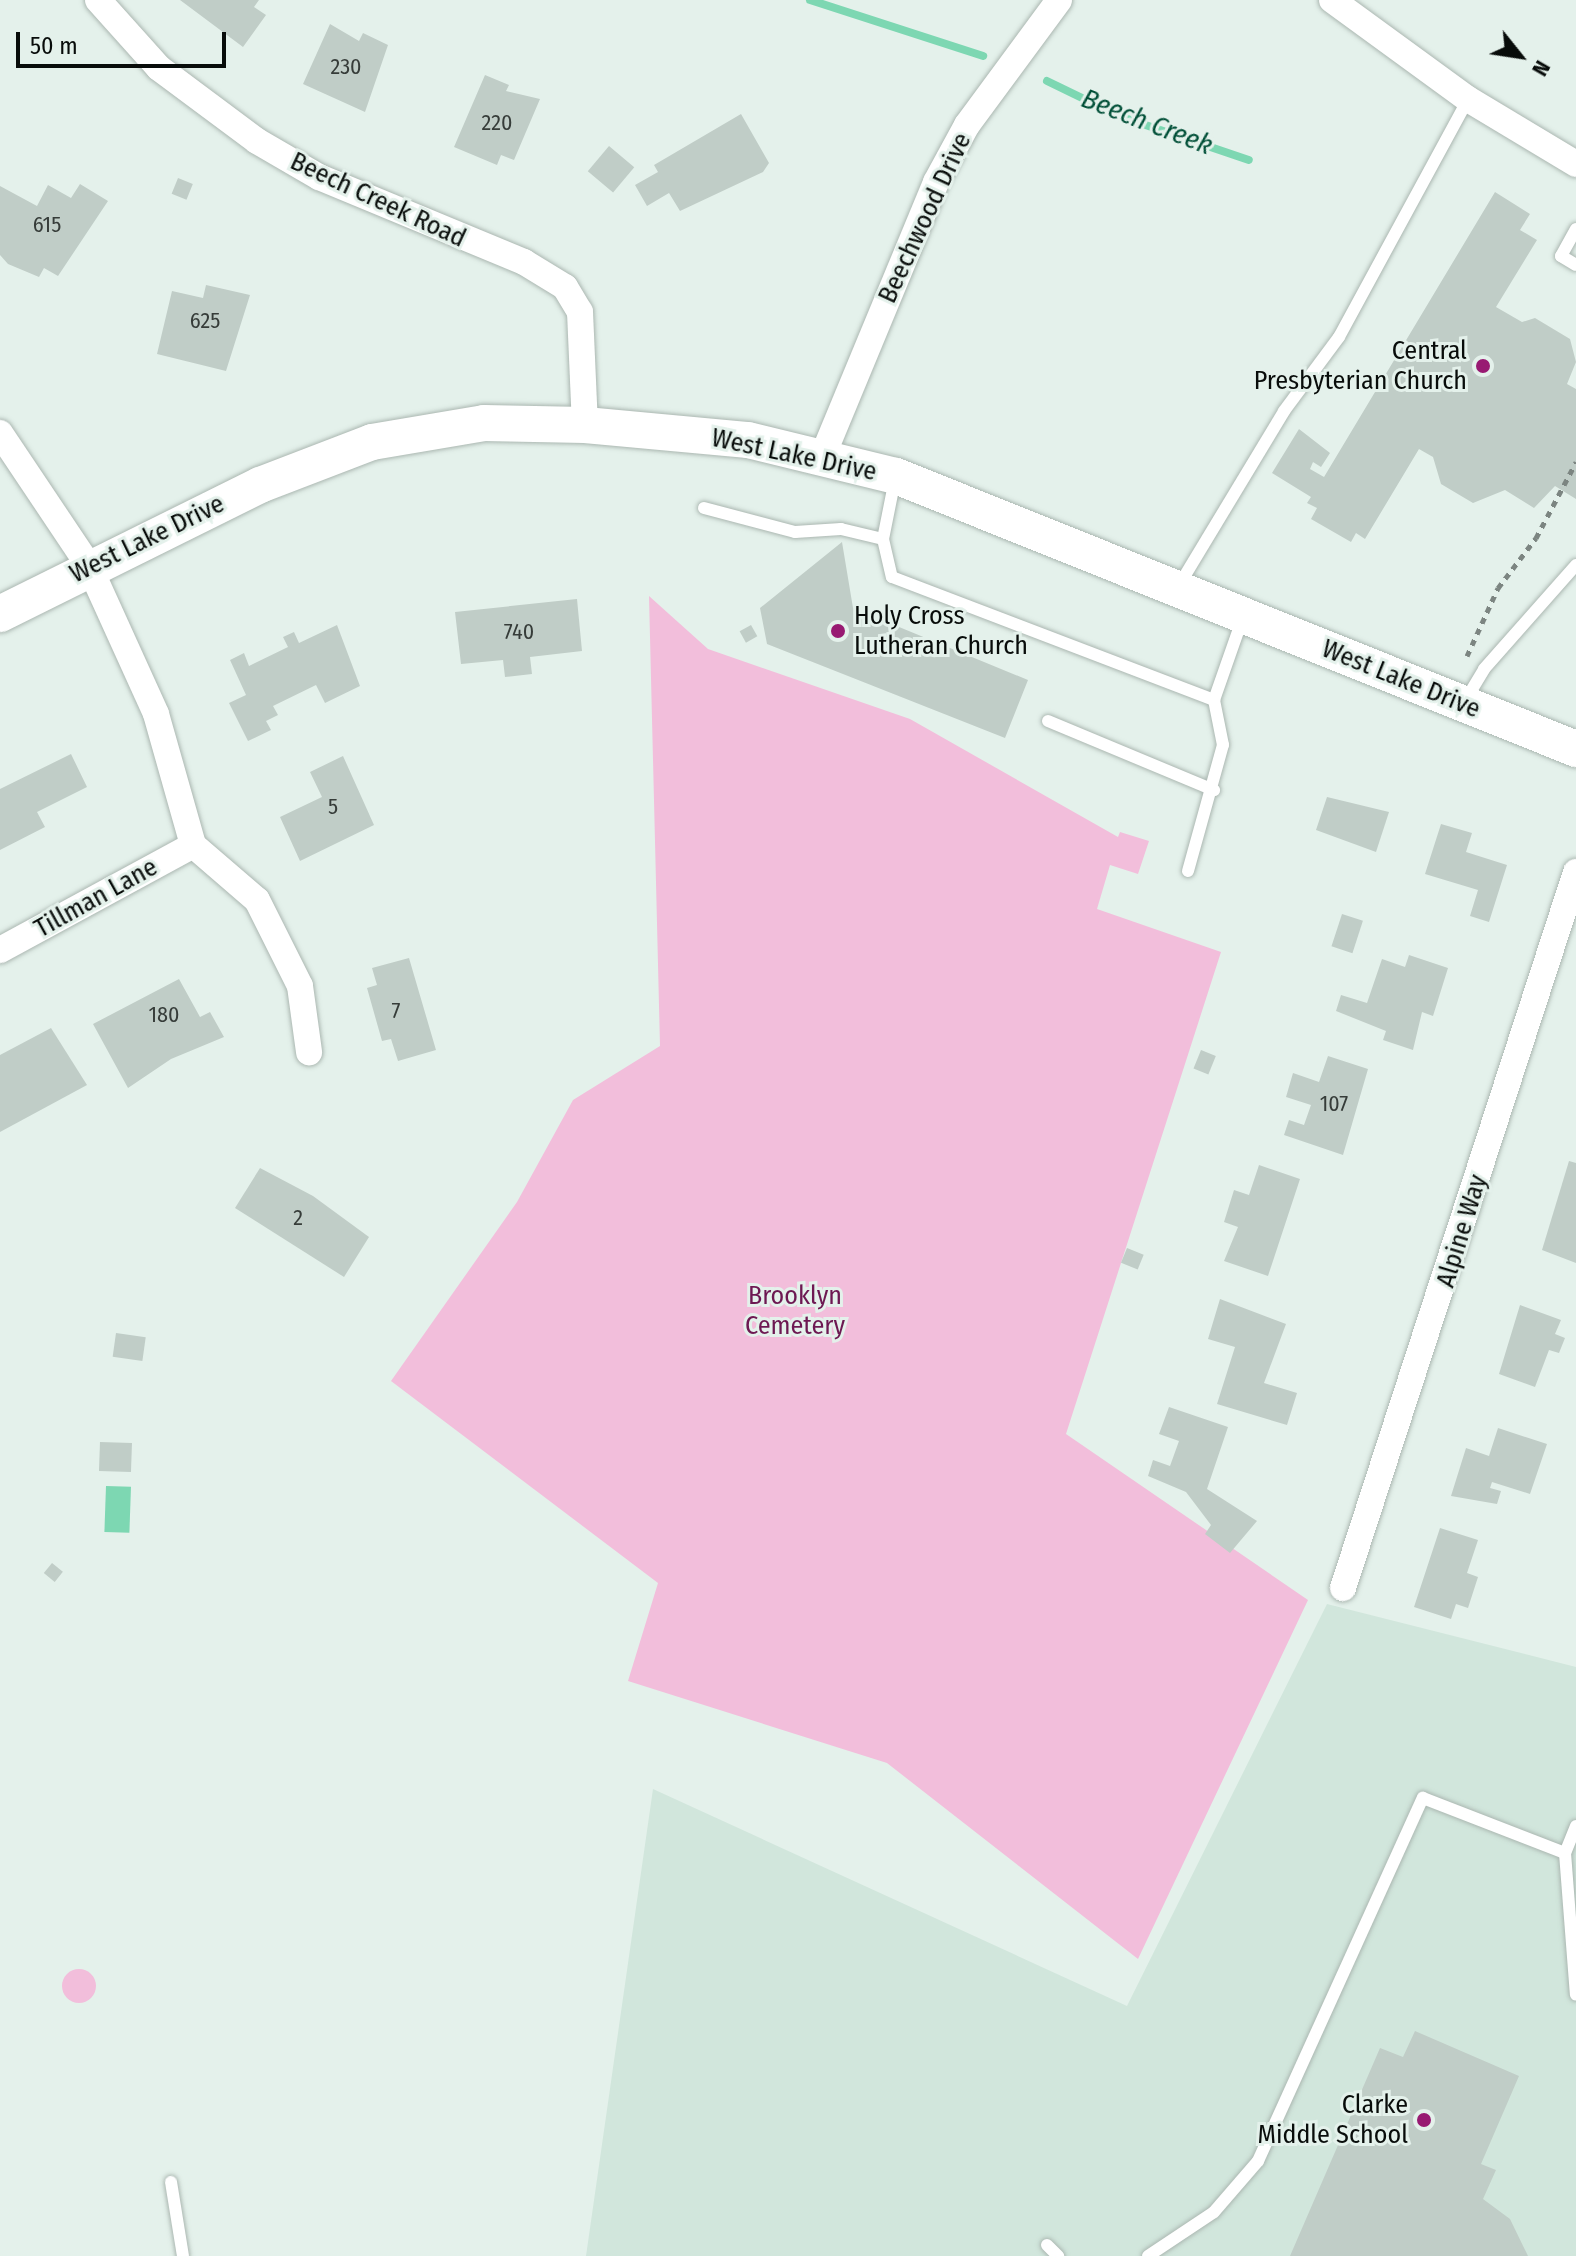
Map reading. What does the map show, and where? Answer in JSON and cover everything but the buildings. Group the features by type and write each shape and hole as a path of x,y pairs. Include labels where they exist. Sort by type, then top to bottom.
{"main road":[{"name":"West Lake Drive","path":"0,614 89,566 260,485 372,442 484,423 585,425 748,440 823,455 896,476 1576,749"}],"street":[{"name":"Beech Creek Road","path":"98,0 159,68 257,141 319,177 524,262 565,287 580,312 585,425"},
{"name":"Beechwood Drive","path":"823,455 936,182 967,125 1059,0"},
{"path":"1332,0 1468,99 1576,164"},
{"path":"0,433 89,566 156,714 193,845 257,900 300,986 309,1052"},
{"name":"Tillman Lane","path":"0,950 193,845"},
{"name":"Alpine Way","path":"1343,1588 1576,872"}],"lane":[{"path":"1177,589 1284,411 1339,337 1468,99"},
{"path":"1576,229 1561,256 1576,265"},
{"path":"896,476 883,539 892,577 1214,700"},
{"path":"704,508 795,532 841,529 883,539"},
{"path":"1464,704 1484,669 1576,565"},
{"path":"1188,871 1214,790 1223,745 1214,700 1243,615"},
{"path":"1048,721 1214,790"},
{"path":"1148,2256 1214,2212 1258,2161 1423,1798 1565,1853"},
{"path":"1576,1826 1565,1853 1576,1995"},
{"path":"171,2182 183,2256"},
{"path":"1047,2245 1058,2256"}],"path":[{"path":"1464,660 1498,588 1536,538 1576,462"}],"shaded area":[{"path":"106,1486 131,1487 129,1533 104,1532"},
{"path":"1327,1604 1576,1667 1576,2256 586,2256 653,1789 1127,2006"}],"green space":[{"name":"Brooklyn Cemetery","path":"649,596 708,649 910,719 1118,837 1120,832 1149,841 1138,874 1110,865 1097,909 1221,952 1066,1434 1308,1600 1138,1959 887,1763 628,1681 658,1583 391,1381 517,1202 573,1100 660,1046"},
{"path":"79,1969 91,1974 96,1986 91,1998 79,2003 67,1998 62,1986 67,1974"}],"waterway":[{"name":"Beech Creek","path":"810,0 983,56"},
{"name":"Beech Creek","path":"1047,81 1119,116 1249,160"}],"place":[{"name":"Central Presbyterian Church","path":"1483,366"},
{"name":"Holy Cross Lutheran Church","path":"838,631"},
{"name":"Clarke Middle School","path":"1424,2120"}]}
